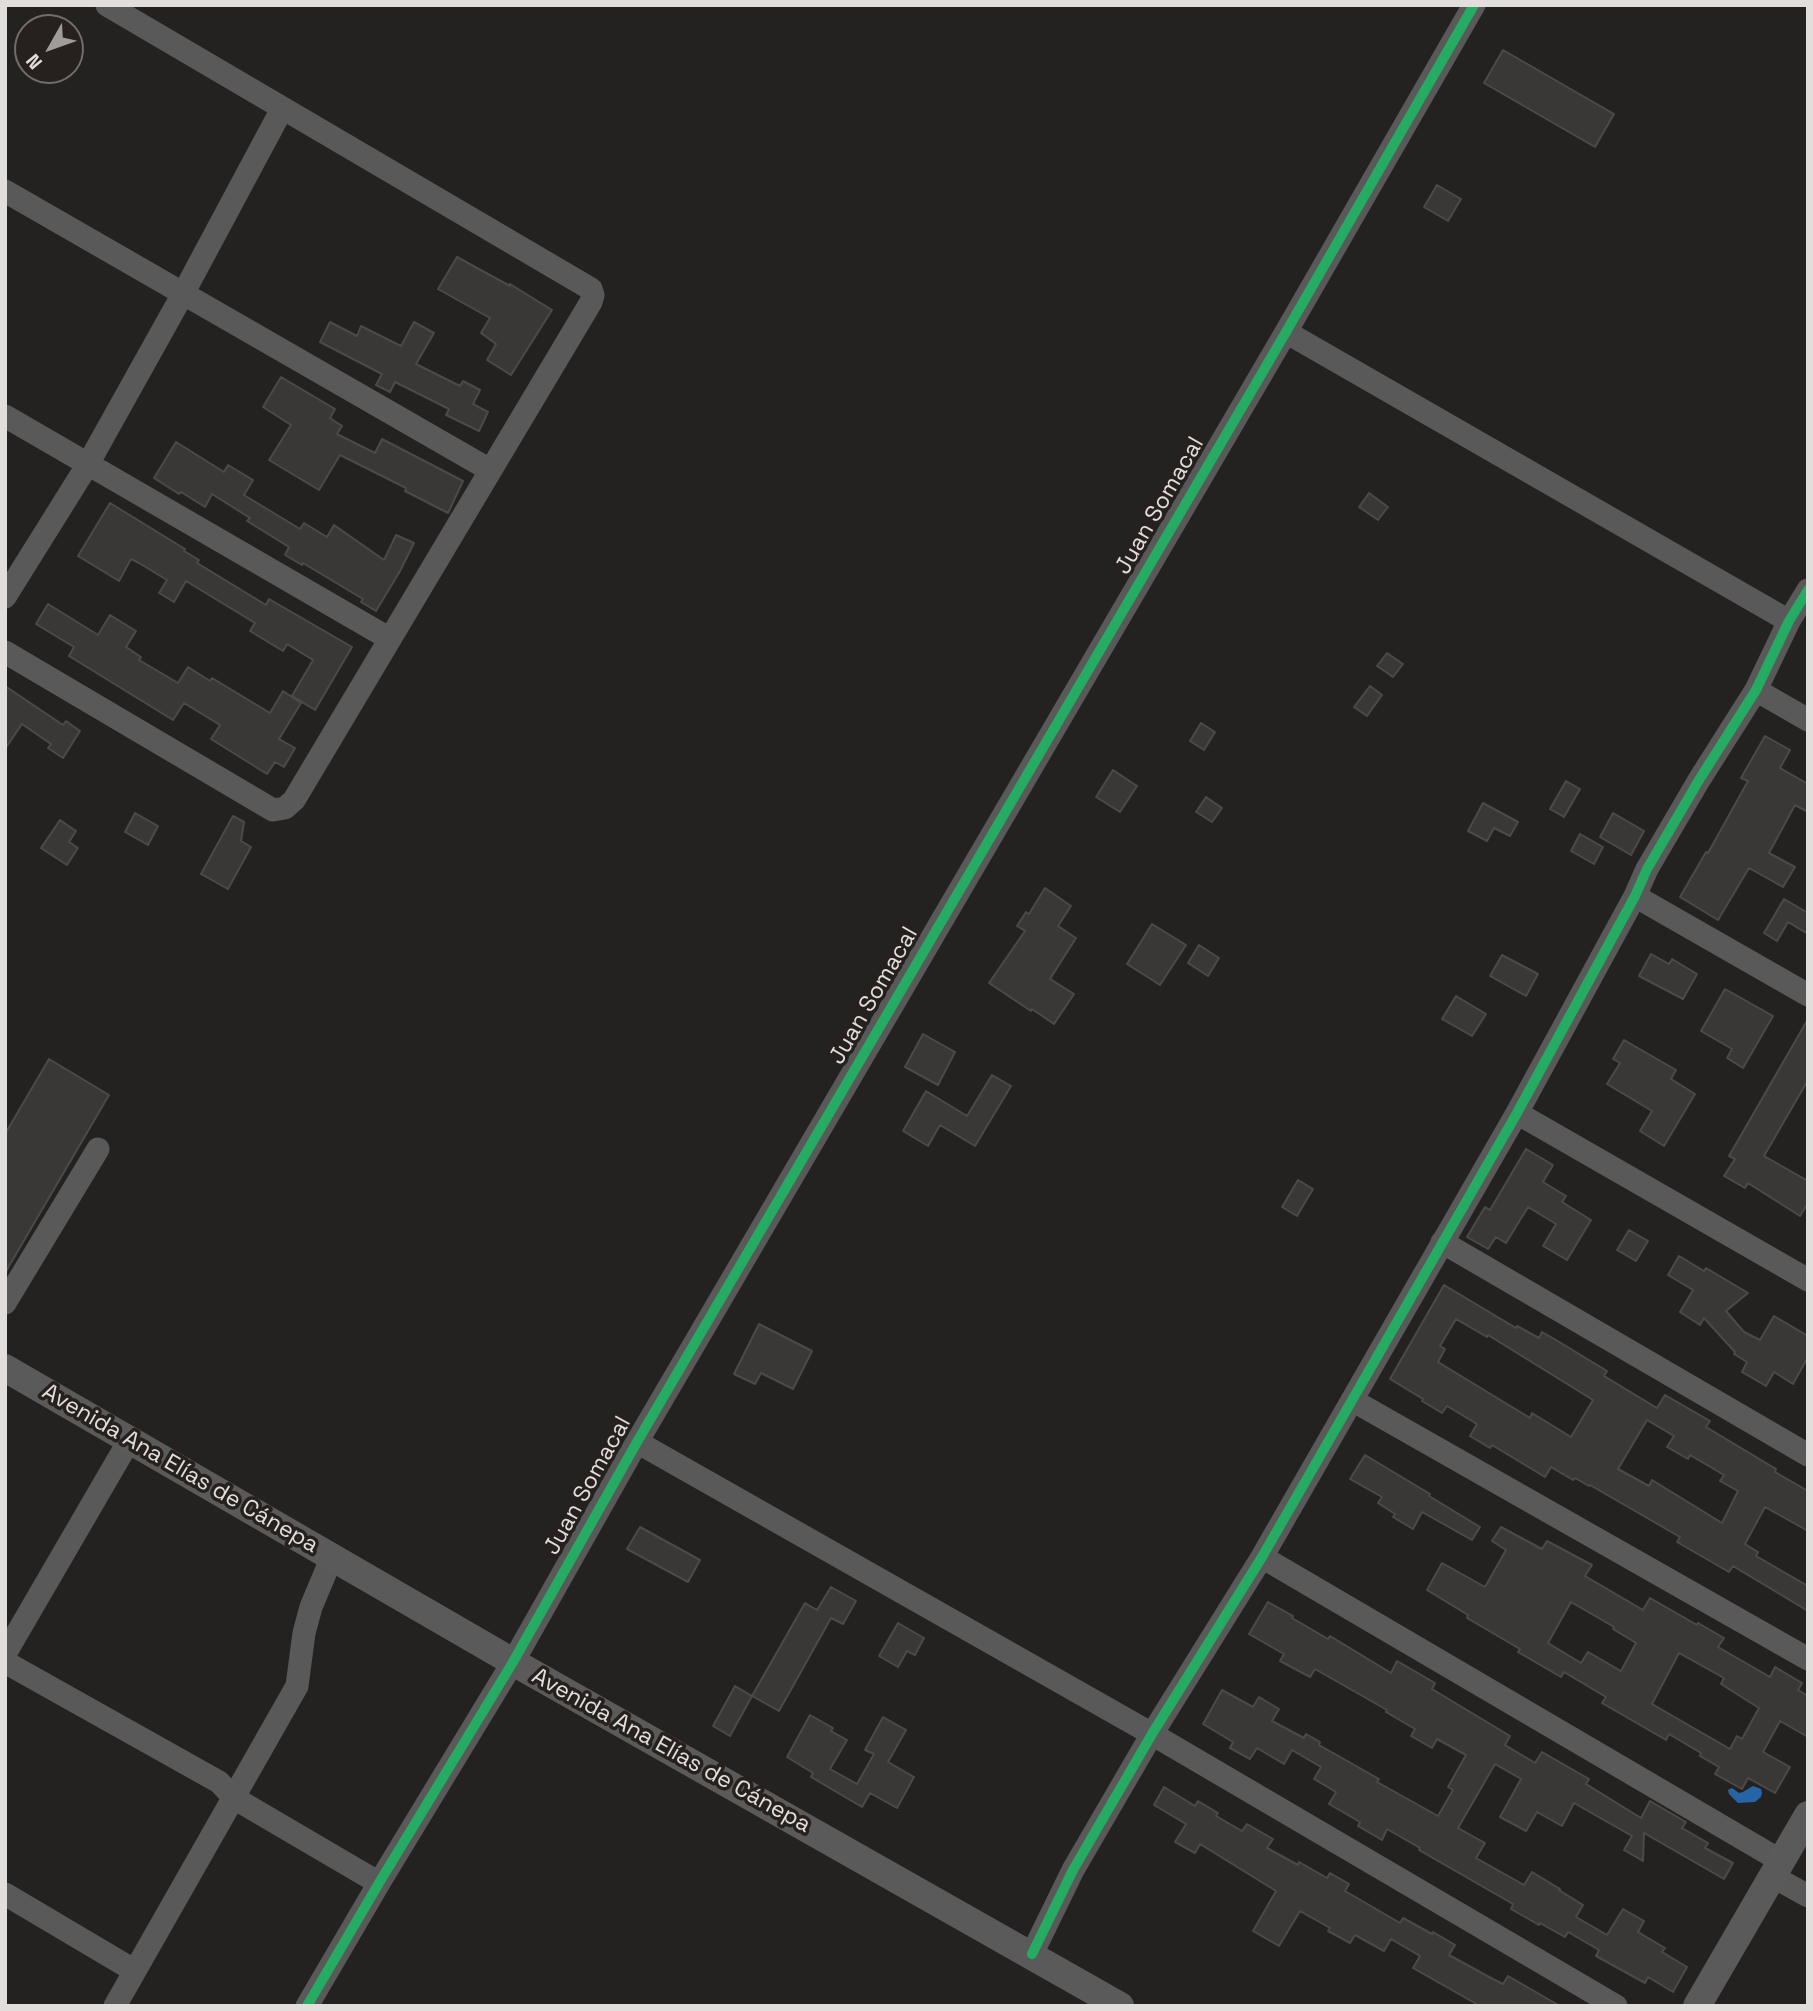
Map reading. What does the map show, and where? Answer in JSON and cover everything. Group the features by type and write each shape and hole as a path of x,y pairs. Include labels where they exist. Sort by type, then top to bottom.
{"main road":[{"name":"Avenida Ana Elías de Cánepa","path":"5,1368 513,1662 1120,2006"},
{"path":"1697,2006 1808,1815"}],"street":[{"path":"5,652 273,810 285,808 294,800 593,295 591,289 107,5"},
{"name":"Juan Somacal","path":"307,2006 513,1662 637,1442 1286,332 1474,5"},
{"path":"5,597 88,464 282,109"},
{"path":"5,191 490,470"},
{"path":"1286,332 1789,621"},
{"path":"5,416 390,639"},
{"path":"1032,1954 1073,1870 1152,1734 1262,1557 1517,1113 1635,896 1647,869 1756,690 1789,621 1808,590"},
{"path":"1756,690 1808,720"},
{"path":"1635,896 1808,995"},
{"path":"1517,1113 1808,1280"},
{"path":"5,1303 98,1149"},
{"path":"1442,1242 1808,1455"},
{"path":"1352,1400 1808,1659"},
{"path":"5,1654 130,1439"},
{"path":"637,1442 1152,1734 1616,2006"},
{"path":"115,2006 288,1706 297,1686 304,1633 311,1607 332,1557"},
{"path":"1262,1557 1777,1868 1808,1896"},
{"path":"5,1662 219,1783 234,1798 379,1883"},
{"path":"5,1894 135,1971"}],"water":[{"path":"1753,1786 1761,1789 1762,1793 1755,1802 1738,1803 1728,1790 1732,1788 1739,1793"}],"building":[{"path":"1503,50 1614,114 1595,147 1484,83"},
{"path":"1437,185 1461,199 1448,221 1424,207"},
{"path":"457,257 510,284 552,310 511,375 487,360 496,344 481,333 490,318 438,289"},
{"path":"330,322 357,336 361,326 401,346 414,322 434,333 416,364 460,386 463,381 480,390 473,404 488,412 479,431 446,415 449,409 395,382 390,392 376,385 382,374 320,342"},
{"path":"281,377 335,409 330,418 342,426 337,434 375,453 382,439 463,481 448,513 405,491 406,488 340,455 319,490 269,460 291,425 263,407"},
{"path":"176,442 224,472 228,465 253,480 244,495 300,529 304,523 327,537 334,525 384,560 396,535 414,543 376,611 361,602 363,599 285,555 289,547 247,521 250,518 212,494 205,507 154,478"},
{"path":"1369,493 1388,507 1378,520 1359,507"},
{"path":"110,503 185,549 184,551 199,560 197,563 266,605 269,599 352,647 315,710 292,696 313,660 287,644 283,651 250,631 255,623 186,581 174,602 159,593 167,580 131,559 119,581 78,556"},
{"path":"48,604 98,635 110,615 136,631 126,647 141,657 139,660 178,683 188,667 210,681 212,678 270,713 283,691 301,703 279,739 295,748 284,767 275,762 267,774 211,739 220,725 184,703 173,720 69,656 74,647 36,624"},
{"path":"1387,653 1403,664 1393,677 1377,666"},
{"path":"5,686 63,725 66,721 80,731 63,758 48,748 51,744 22,724 5,749"},
{"path":"1370,686 1382,695 1367,716 1354,707"},
{"path":"1201,723 1215,732 1204,750 1190,741"},
{"path":"1765,736 1790,750 1780,768 1808,784 1808,812 1795,805 1769,853 1795,867 1783,887 1749,868 1718,920 1680,897 1748,781 1741,778"},
{"path":"1113,770 1137,786 1120,812 1096,797"},
{"path":"1566,781 1580,789 1564,817 1550,809"},
{"path":"1206,797 1222,808 1212,822 1196,812"},
{"path":"1483,803 1518,822 1510,836 1494,828 1487,841 1468,831"},
{"path":"135,813 158,826 148,845 125,832"},
{"path":"1613,813 1644,831 1631,855 1600,837"},
{"path":"233,816 244,822 241,841 251,847 228,889 201,874"},
{"path":"60,820 76,831 69,842 78,848 67,865 41,848"},
{"path":"1580,834 1603,847 1594,864 1571,851"},
{"path":"1045,888 1071,906 1058,926 1076,938 1050,979 1074,994 1054,1024 989,983 1025,931 1017,926 1026,912 1029,914"},
{"path":"1784,899 1808,913 1808,934 1788,922 1777,941 1764,933"},
{"path":"1152,924 1186,945 1160,985 1127,964"},
{"path":"1199,945 1219,958 1208,976 1188,963"},
{"path":"1651,954 1669,964 1672,959 1697,974 1683,999 1639,976"},
{"path":"1502,955 1538,974 1526,996 1490,976"},
{"path":"1725,989 1773,1016 1743,1068 1727,1058 1732,1049 1701,1031"},
{"path":"1456,996 1486,1014 1472,1036 1442,1019"},
{"path":"1808,1019 1808,1080 1764,1156 1808,1181 1808,1203 1800,1216 1748,1183 1745,1188 1724,1176 1735,1159 1729,1156"},
{"path":"923,1034 955,1052 938,1085 905,1067"},
{"path":"1624,1040 1676,1070 1671,1079 1695,1094 1664,1146 1640,1131 1652,1111 1607,1084 1620,1063 1613,1059"},
{"path":"49,1059 109,1095 5,1273 5,1134"},
{"path":"992,1075 1011,1086 975,1146 940,1125 928,1146 903,1131 926,1091 967,1116"},
{"path":"1526,1149 1553,1165 1543,1182 1566,1196 1562,1202 1591,1220 1567,1260 1543,1246 1556,1224 1528,1207 1506,1243 1496,1237 1488,1249 1467,1237 1485,1207 1490,1210"},
{"path":"1298,1180 1313,1189 1297,1216 1282,1207"},
{"path":"1629,1230 1648,1241 1636,1261 1617,1250"},
{"path":"1679,1256 1704,1271 1706,1268 1748,1293 1726,1311 1744,1332 1760,1340 1774,1316 1808,1336 1808,1357 1793,1384 1774,1372 1766,1386 1742,1372 1747,1362 1734,1354 1704,1318 1700,1325 1680,1312 1693,1290 1668,1275"},
{"path":"1444,1285 1516,1328 1517,1326 1539,1338 1542,1332 1556,1340 1607,1371 1604,1376 1657,1408 1665,1395 1710,1421 1706,1427 1808,1491 1808,1531 1765,1507 1745,1544 1758,1552 1756,1556 1808,1586 1808,1611 1733,1566 1729,1572 1677,1542 1680,1537 1590,1485 1575,1478 1573,1480 1551,1467 1545,1477 1492,1445 1490,1448 1470,1436 1477,1424 1447,1406 1442,1413 1390,1379","holes":["1456,1319 1487,1337 1488,1335 1593,1400 1571,1437 1532,1413 1530,1418 1438,1362 1445,1349 1440,1346","1647,1420 1674,1436 1667,1447 1688,1459 1690,1455 1724,1475 1720,1481 1738,1491 1722,1523 1652,1480 1649,1486 1618,1469"]},
{"path":"759,1324 812,1351 793,1389 761,1373 755,1384 734,1374"},
{"path":"1365,1455 1480,1527 1472,1540 1422,1512 1413,1529 1393,1517 1395,1514 1378,1503 1382,1497 1350,1479"},
{"path":"640,1527 700,1560 688,1582 627,1549"},
{"path":"1501,1527 1542,1549 1547,1541 1592,1565 1585,1576 1643,1610 1650,1598 1724,1638 1718,1647 1770,1677 1775,1667 1802,1683 1798,1690 1808,1696 1808,1737 1780,1721 1763,1752 1790,1767 1775,1793 1748,1778 1742,1789 1715,1774 1719,1767 1700,1756 1701,1753 1669,1734 1666,1740 1602,1703 1606,1697 1564,1672 1561,1677 1518,1652 1520,1649 1467,1618 1468,1615 1427,1590 1442,1563 1485,1587 1506,1550 1492,1541","holes":["1571,1602 1636,1643 1621,1671 1588,1652 1581,1663 1548,1643","1679,1653 1724,1678 1721,1684 1759,1708 1742,1739 1737,1736 1730,1749 1652,1704"]},
{"path":"831,1587 856,1601 843,1624 831,1618 779,1711 752,1696 805,1603 817,1610"},
{"path":"1268,1602 1391,1673 1397,1661 1435,1683 1432,1689 1510,1736 1505,1745 1535,1763 1542,1752 1589,1779 1586,1784 1641,1818 1650,1801 1686,1822 1682,1828 1708,1843 1705,1848 1733,1863 1724,1879 1644,1833 1643,1861 1624,1850 1632,1836 1574,1803 1562,1826 1537,1812 1526,1831 1500,1817 1521,1779 1495,1764 1458,1828 1485,1843 1476,1858 1524,1885 1532,1872 1583,1905 1576,1917 1607,1935 1623,1909 1644,1921 1638,1932 1665,1948 1662,1952 1687,1967 1673,1992 1648,1977 1645,1983 1596,1956 1599,1950 1568,1932 1565,1937 1540,1923 1539,1925 1511,1909 1513,1904 1387,1829 1382,1840 1358,1826 1360,1822 1329,1804 1336,1792 1314,1779 1321,1767 1292,1750 1284,1764 1257,1748 1250,1759 1230,1748 1233,1742 1203,1724 1222,1690 1253,1707 1259,1697 1279,1709 1272,1721 1304,1738 1306,1734 1320,1742 1319,1745 1379,1779 1377,1782 1438,1816 1453,1790 1448,1787 1466,1755 1437,1739 1432,1748 1411,1736 1415,1729 1386,1712 1387,1710 1315,1669 1310,1677 1280,1661 1284,1654 1249,1634"},
{"path":"898,1623 924,1638 915,1655 907,1651 898,1667 879,1656"},
{"path":"735,1686 752,1696 730,1736 713,1726"},
{"path":"810,1715 833,1728 831,1731 847,1740 830,1769 857,1784 874,1754 865,1750 883,1717 906,1730 888,1762 914,1777 897,1808 870,1793 862,1807 811,1777 813,1773 787,1757"},
{"path":"1164,1787 1195,1806 1198,1801 1218,1813 1216,1816 1242,1831 1247,1824 1273,1839 1267,1848 1327,1878 1330,1873 1349,1884 1345,1891 1400,1923 1403,1918 1432,1934 1433,1932 1455,1945 1449,1955 1503,1984 1508,1976 1560,2006 1480,2006 1413,1968 1420,1956 1391,1939 1384,1951 1355,1935 1350,1943 1300,1911 1279,1946 1253,1931 1276,1891 1200,1844 1195,1853 1175,1842 1186,1824 1154,1805"}],"cycle path":[{"path":"307,2006 513,1662 637,1442 1286,332 1474,5"},
{"path":"1032,1954 1073,1870 1152,1734 1262,1557 1517,1113 1635,896 1647,869 1756,690 1789,621 1808,590"}]}
